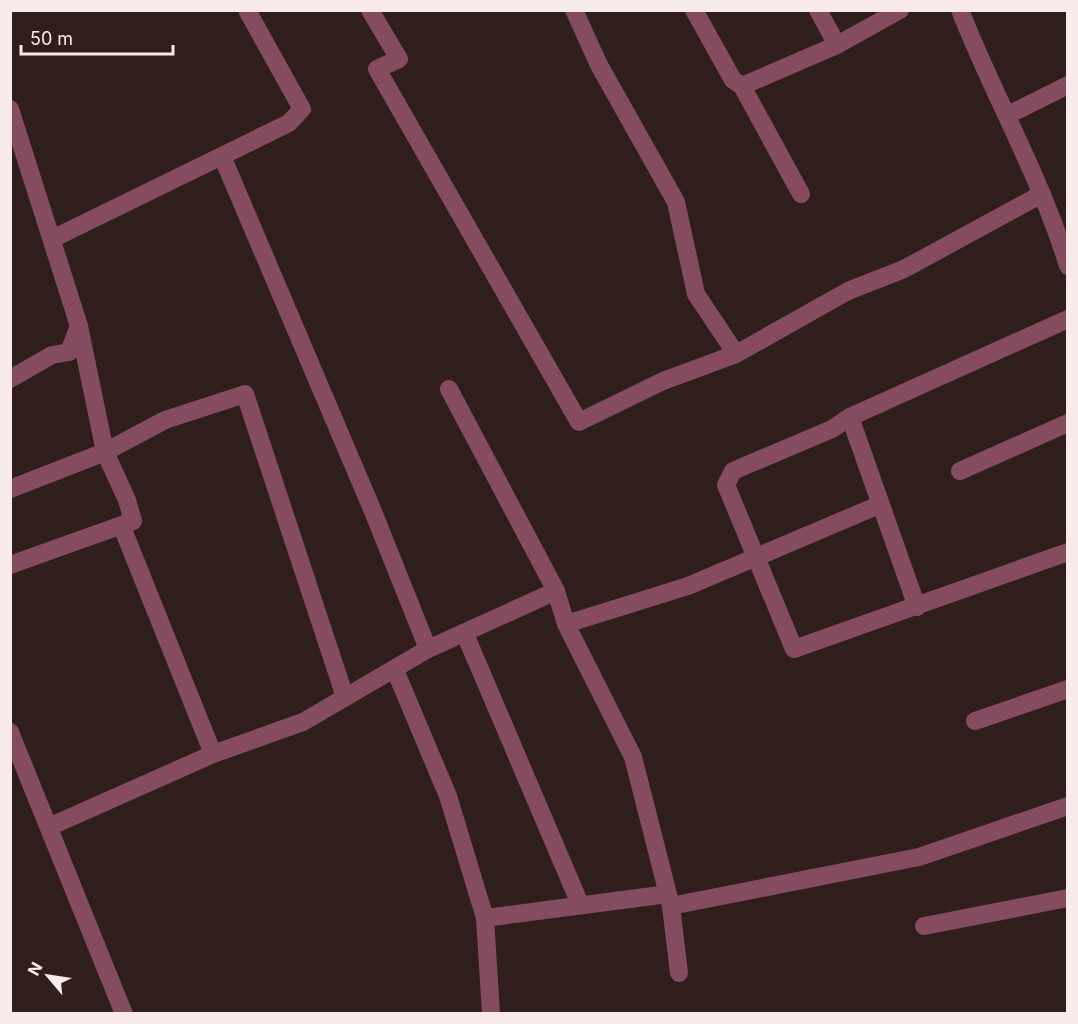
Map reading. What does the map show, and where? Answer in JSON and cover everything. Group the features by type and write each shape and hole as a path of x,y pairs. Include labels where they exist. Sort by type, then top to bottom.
{"street":[{"path":"52,239 289,123 302,110 247,10"},
{"path":"370,10 399,58 377,69 579,422 663,381 736,354 848,291 904,269 1042,194"},
{"path":"574,10 599,65 676,202 696,294 736,354"},
{"path":"694,10 733,80 742,86 801,194"},
{"path":"818,10 837,45"},
{"path":"742,86 837,45 900,10"},
{"path":"964,12 985,73 1008,115 1042,194 1062,225 1068,266"},
{"path":"1008,115 1068,86"},
{"path":"10,109 79,326 105,452 127,500 133,521 122,527 10,565"},
{"path":"222,156 367,498 428,649"},
{"path":"1068,319 850,417 832,429 734,471 726,484 754,559 794,649 917,608 1068,552"},
{"path":"10,379 52,355 69,352 79,326"},
{"path":"449,389 556,591 566,624 633,757 669,900 679,974"},
{"path":"10,489 105,452 165,420 245,394 345,697"},
{"path":"850,417 917,608"},
{"path":"960,471 1068,423"},
{"path":"566,624 688,586 879,505"},
{"path":"122,527 213,754"},
{"path":"51,826 213,754 303,722 428,649 556,591"},
{"path":"465,634 580,904"},
{"path":"395,670 448,796 485,918 491,1014"},
{"path":"975,721 1068,689"},
{"path":"10,732 51,826 124,1014"},
{"path":"485,918 580,904 669,900 919,857 1068,806"},
{"path":"924,926 1068,898"}]}
